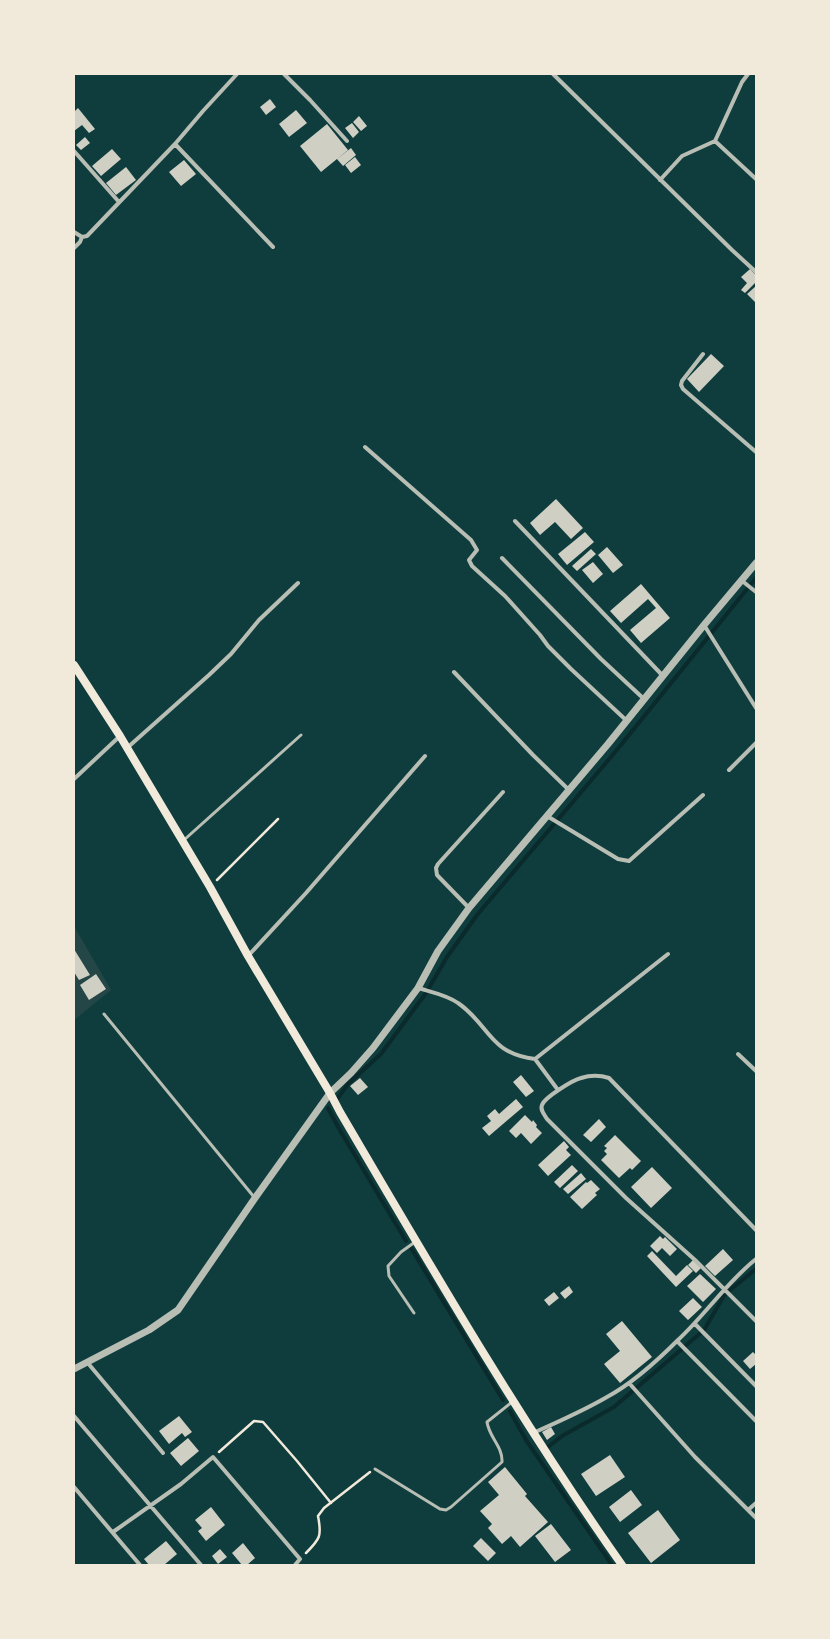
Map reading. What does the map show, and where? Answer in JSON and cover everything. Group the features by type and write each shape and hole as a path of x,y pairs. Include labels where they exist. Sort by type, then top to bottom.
{"main road":[{"path":"74,665 120,736 210,887 248,956 330,1093 415,1241 512,1402 622,1565"}],"street":[{"path":"74,232 82,237 87,236 175,144 207,106 237,74"},
{"path":"284,74 347,141"},
{"path":"553,74 756,272"},
{"path":"660,180 682,156 715,141 742,82 748,74"},
{"path":"715,141 756,179"},
{"path":"175,144 274,248"},
{"path":"74,151 119,202"},
{"path":"74,248 80,242 82,237"},
{"path":"703,354 682,381 681,385 683,389 756,452"},
{"path":"365,447 471,540 477,550 469,560 472,566 505,596 570,669 627,721"},
{"path":"515,521 663,676"},
{"path":"502,558 601,659 644,699"},
{"path":"74,1369 150,1330 178,1310 330,1093 351,1073 373,1048 420,988 438,951 469,908 550,818 569,790 663,676 705,628 756,563"},
{"path":"742,582 755,591"},
{"path":"127,748 231,654 259,620 298,583"},
{"path":"705,628 756,708"},
{"path":"454,672 533,755 569,790"},
{"path":"74,779 120,736"},
{"path":"729,770 756,743"},
{"path":"248,956 306,893 425,756"},
{"path":"469,908 438,876 436,868 503,792"},
{"path":"550,818 618,859 629,861 703,794"},
{"path":"535,1059 668,954"},
{"path":"420,988 458,1003 467,1010 500,1047 509,1053 535,1059 558,1090"},
{"path":"738,1054 756,1071"},
{"path":"756,1230 609,1078 599,1075 580,1078 558,1090 546,1099 542,1105 542,1111 548,1118 626,1198 695,1260 756,1321"},
{"path":"533,1434 607,1397 629,1383 679,1343 740,1272 756,1259"},
{"path":"695,1324 756,1386"},
{"path":"679,1343 756,1421"},
{"path":"87,1362 163,1453"},
{"path":"629,1383 695,1457 756,1518"},
{"path":"74,1416 201,1565"},
{"path":"113,1532 181,1484 213,1457 300,1559 295,1565"},
{"path":"74,1487 140,1565"},
{"path":"748,1510 756,1502"}],"lane":[{"path":"182,841 301,736"},
{"path":"104,1014 255,1198"},
{"path":"414,1313 389,1276 388,1266 401,1252 415,1241"},
{"path":"375,1470 440,1510 446,1510 502,1462 502,1454 488,1429 487,1422 512,1402"}],"path":[{"path":"210,887 278,819"},
{"path":"213,1457 254,1421 263,1422 297,1460 331,1503"},
{"path":"300,1559 317,1542 321,1530 318,1516 331,1503 369,1472 375,1470"}],"shaded area":[{"path":"74,926 111,990 74,1020"}],"building":[{"path":"270,99 276,107 266,115 260,107"},
{"path":"78,108 95,129 89,133 82,125 74,131 74,112"},
{"path":"296,110 307,123 289,137 279,124"},
{"path":"359,116 367,126 361,131 353,122"},
{"path":"352,123 359,132 353,138 345,128"},
{"path":"327,124 348,150 321,172 300,146"},
{"path":"85,137 90,143 81,150 76,145"},
{"path":"351,148 356,155 343,166 337,159"},
{"path":"112,149 121,159 101,176 92,166"},
{"path":"355,157 361,165 351,173 345,165"},
{"path":"184,160 196,174 181,186 169,172"},
{"path":"126,167 136,180 116,195 106,183"},
{"path":"750,269 756,275 756,282 745,293 741,290 747,283 741,277"},
{"path":"756,286 756,303 747,294"},
{"path":"711,354 724,366 699,392 687,379"},
{"path":"556,499 583,528 571,539 555,522 540,535 530,523"},
{"path":"585,532 594,542 567,565 558,554"},
{"path":"607,547 623,565 613,573 598,555"},
{"path":"591,549 596,554 577,571 572,566"},
{"path":"593,562 603,574 593,583 582,570"},
{"path":"641,584 670,618 641,643 630,630 656,608 648,599 621,623 610,611"},
{"path":"74,949 90,975 79,980 74,972"},
{"path":"96,974 106,989 89,1000 80,985"},
{"path":"521,1075 534,1091 526,1097 513,1082"},
{"path":"360,1078 368,1087 358,1095 350,1086"},
{"path":"516,1099 523,1107 489,1136 482,1128 491,1121 487,1116 495,1109 499,1114"},
{"path":"525,1115 532,1122 533,1120 537,1125 536,1127 542,1133 531,1144 521,1133 516,1138 509,1131"},
{"path":"599,1119 606,1127 591,1142 583,1135"},
{"path":"615,1135 641,1161 632,1170 630,1168 619,1178 601,1160 607,1154 604,1151 607,1148 604,1146"},
{"path":"564,1141 569,1147 566,1150 571,1155 548,1176 538,1165"},
{"path":"572,1165 578,1171 560,1188 554,1182"},
{"path":"652,1167 672,1188 651,1208 631,1187"},
{"path":"581,1173 586,1179 568,1194 563,1189"},
{"path":"591,1180 600,1189 595,1193 597,1195 582,1209 570,1197 586,1182 587,1183"},
{"path":"660,1236 663,1239 665,1237 677,1249 670,1256 662,1248 657,1253 650,1246"},
{"path":"723,1249 733,1260 715,1276 705,1266"},
{"path":"652,1251 676,1276 687,1265 693,1271 676,1287 647,1256"},
{"path":"693,1260 701,1268 696,1273 688,1265"},
{"path":"700,1274 716,1289 703,1302 687,1286"},
{"path":"569,1286 573,1292 565,1299 560,1293"},
{"path":"554,1292 559,1298 549,1306 544,1300"},
{"path":"693,1298 702,1307 688,1320 679,1311"},
{"path":"622,1321 652,1357 620,1383 604,1364 620,1351 606,1334"},
{"path":"753,1352 756,1355 756,1364 750,1369 743,1361"},
{"path":"179,1416 192,1432 185,1437 182,1433 169,1444 159,1431"},
{"path":"551,1427 555,1434 547,1440 542,1432"},
{"path":"188,1438 199,1451 181,1466 170,1453"},
{"path":"610,1455 625,1477 596,1496 581,1474"},
{"path":"505,1467 527,1494 525,1496 548,1522 520,1547 511,1536 502,1544 488,1528 492,1524 480,1511 499,1495 488,1482"},
{"path":"631,1490 642,1505 620,1522 609,1507"},
{"path":"211,1507 225,1525 206,1541 198,1531 202,1528 195,1520"},
{"path":"658,1510 680,1540 651,1563 628,1533"},
{"path":"551,1524 571,1550 555,1562 535,1536"},
{"path":"481,1538 496,1553 488,1561 473,1546"},
{"path":"166,1541 177,1554 164,1565 149,1565 144,1559"},
{"path":"243,1543 255,1558 247,1565 242,1565 232,1553"},
{"path":"220,1549 227,1557 218,1564 212,1556"}],"waterway":[{"path":"338,1098 348,1084 381,1054 426,993 447,957 477,915 616,751 756,578"},
{"path":"328,1108 406,1241"},
{"path":"411,1248 503,1400"},
{"path":"548,1447 562,1436 614,1407 704,1330 725,1294 756,1269"},
{"path":"510,1411 526,1440 612,1565"}]}
